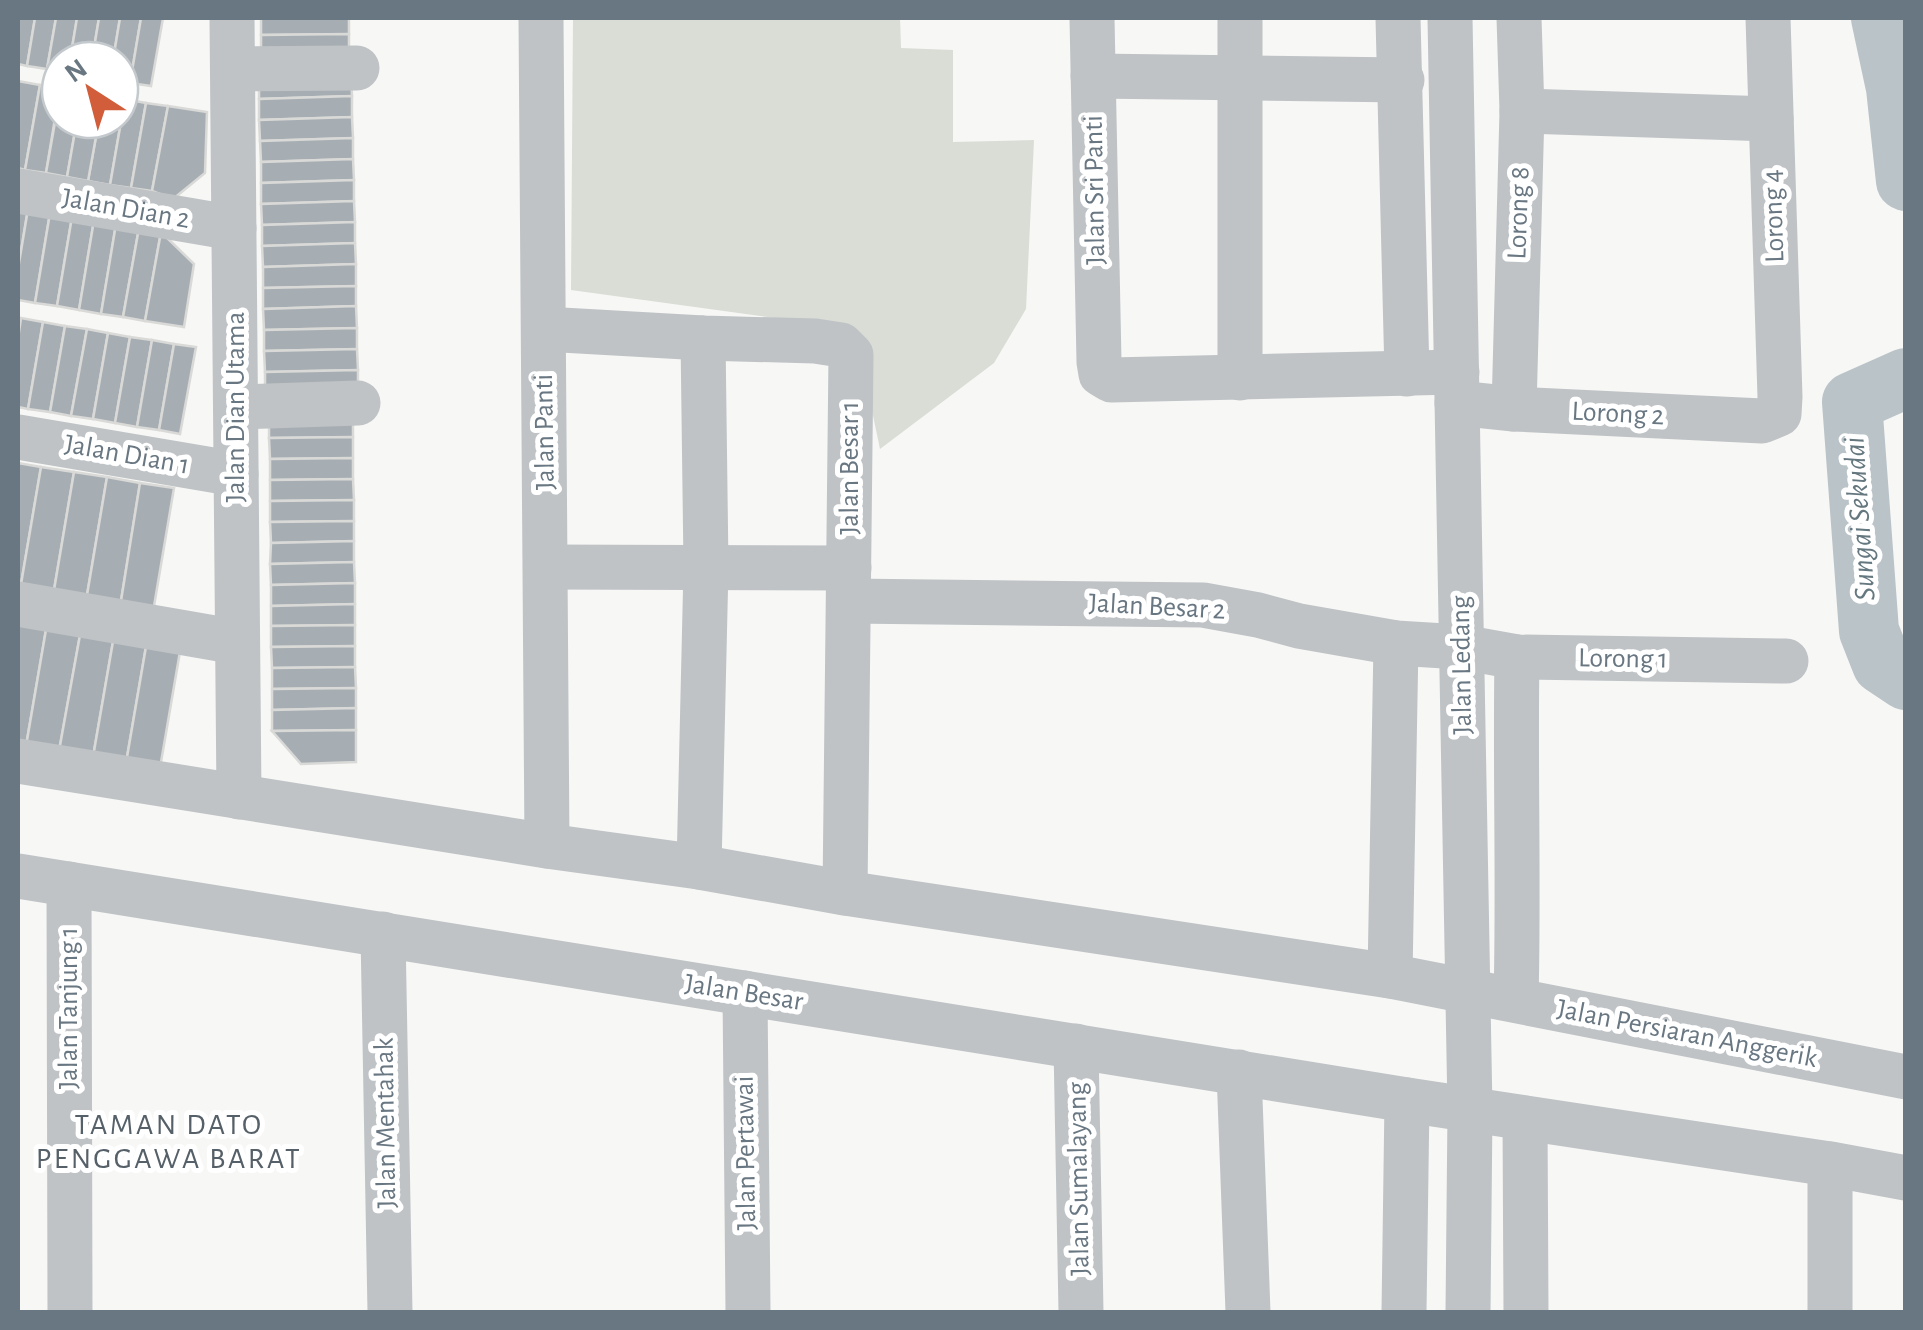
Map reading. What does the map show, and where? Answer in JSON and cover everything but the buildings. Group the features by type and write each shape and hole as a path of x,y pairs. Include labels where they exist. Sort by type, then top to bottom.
{"street":[{"name":"Jalan Dian Utama","path":"232,18 239,796"},
{"name":"Jalan Panti","path":"541,18 547,846"},
{"name":"Jalan Sri Panti","path":"1092,18 1098,362"},
{"path":"1240,18 1240,378"},
{"path":"1398,18 1407,374"},
{"name":"Jalan Ledang","path":"1450,18 1470,1110 1468,1312"},
{"name":"Lorong 8","path":"1514,409 1522,111 1519,18"},
{"name":"Lorong 4","path":"1768,18 1779,414"},
{"path":"233,69 357,68"},
{"path":"1093,76 1402,80"},
{"path":"1522,111 1771,120"},
{"name":"Jalan Dian 2","path":"18,191 234,228"},
{"name":"Jalan Besar 1","path":"544,329 815,341 840,345 851,354 845,893"},
{"path":"699,868 706,567 703,338"},
{"name":"Lorong 2","path":"1098,362 1101,374 1110,380 1407,374 1457,387 1514,409 1762,421 1779,414"},
{"path":"236,407 358,404"},
{"name":"Jalan Dian 1","path":"18,437 236,474"},
{"name":"Jalan Besar 2","path":"546,568 706,567 849,584 1203,604 1396,643 1462,646"},
{"path":"18,604 238,642"},
{"path":"1390,976 1396,643"},
{"name":"Lorong 1","path":"1462,646 1517,657 1786,661"},
{"path":"1516,1000 1517,657"},
{"path":"18,760 1468,990"},
{"name":"Jalan Besar","path":"18,876 1470,1110"},
{"name":"Jalan Tanjung 1","path":"69,884 70,1312"},
{"name":"Jalan Mentahak","path":"383,934 390,1312"},
{"name":"Jalan Persiaran Anggerik","path":"1468,990 1906,1077"},
{"name":"Jalan Pertawai","path":"745,993 748,1312"},
{"name":"Jalan Sumalayang","path":"1076,1046 1081,1312"},
{"path":"1239,1072 1248,1312"},
{"path":"1404,1312 1407,1100"},
{"path":"1470,1110 1906,1178"},
{"path":"1525,1118 1526,1312"},
{"path":"1830,1164 1830,1312"}],"shaded area":[{"path":"573,18 900,18 901,48 953,50 953,142 1034,140 1026,309 994,363 880,449 855,329 571,290"}],"waterway":[{"name":"Sungai Sekudai","path":"1881,18 1896,88 1906,181"},
{"name":"Sungai Sekudai","path":"1906,378 1852,402 1869,631 1882,664 1906,680"}],"district":[{"name":"TAMAN DATO PENGGAWA BARAT","path":"169,1142"}]}
